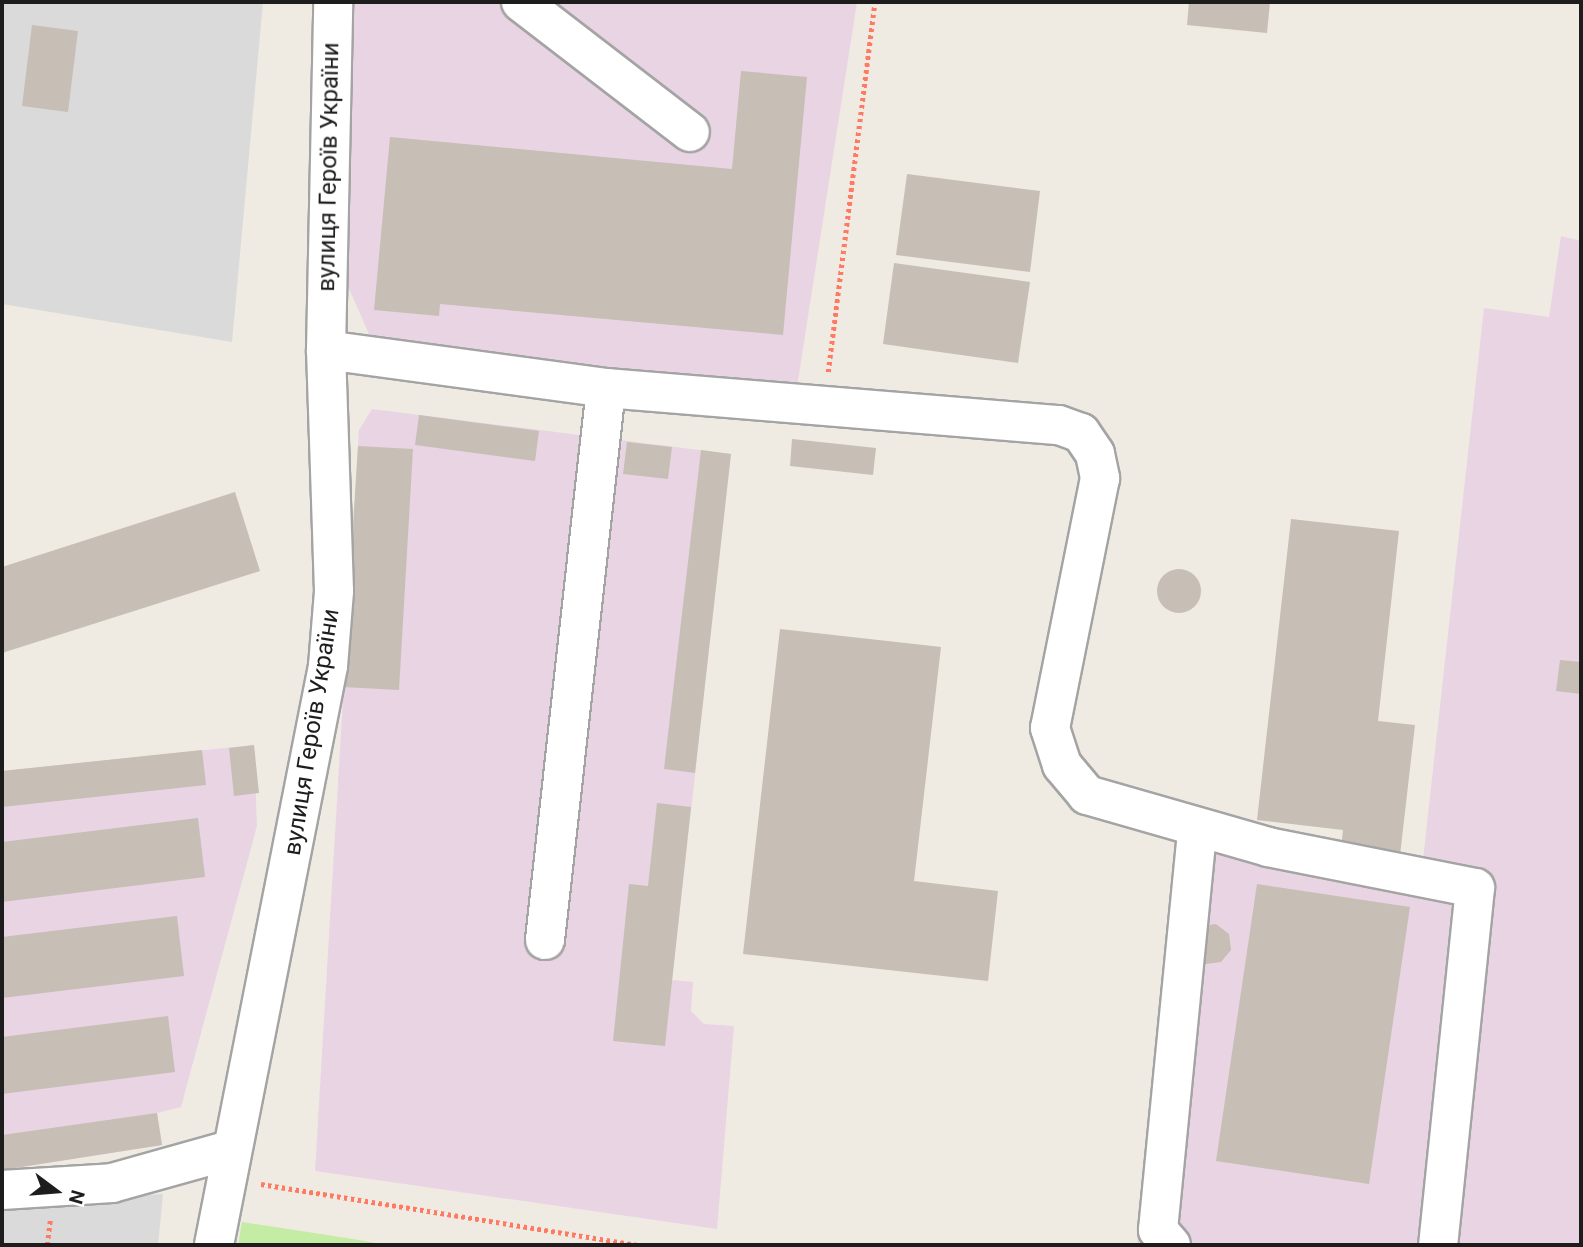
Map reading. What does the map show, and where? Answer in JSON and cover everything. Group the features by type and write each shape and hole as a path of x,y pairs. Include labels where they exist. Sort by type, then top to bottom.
{"street":[{"name":"вулиця Героїв України","path":"214,1245 328,666 334,591 326,350 332,2"},
{"path":"521,2 690,132"},
{"path":"326,350 606,388 1059,425 1082,433 1096,454 1100,478 1050,727 1062,765 1087,795 1197,829 1475,888 1438,1245"},
{"path":"545,940 606,388"},
{"path":"1171,1245 1158,1230 1197,829"},
{"path":"2,1191 112,1182 228,1164"}],"path":[{"path":"824,406 849,172 875,2"},
{"path":"228,1164 639,1245"}],"shaded area":[{"path":"2,2 263,2 232,342 2,304"},
{"path":"354,2 857,2 797,387 386,345 369,334 346,282"},
{"path":"1561,236 1581,241 1581,1245 1137,1245 1179,810 1423,860 1484,308 1549,317"},
{"path":"372,409 731,454 672,980 693,982 691,1011 704,1024 734,1026 717,1229 315,1171 359,430"},
{"path":"254,745 257,826 181,1107 157,1113 162,1145 2,1170 2,771"},
{"path":"163,1194 158,1245 2,1245 2,1205"}],"green space":[{"path":"242,1222 353,1239 387,1245 238,1245"}],"building":[{"path":"1189,2 1270,2 1267,33 1187,25"},
{"path":"32,25 78,31 68,112 22,106"},
{"path":"741,71 807,77 783,335 440,304 439,316 374,310 390,137 732,169"},
{"path":"907,174 1040,191 1030,272 896,255"},
{"path":"894,263 1030,282 1018,363 883,344"},
{"path":"419,415 539,431 535,461 415,445"},
{"path":"792,439 876,448 873,475 790,466"},
{"path":"627,442 672,447 668,479 623,474"},
{"path":"358,446 413,449 399,690 343,687"},
{"path":"701,450 731,454 695,773 664,769"},
{"path":"235,492 260,571 2,653 2,567"},
{"path":"1291,519 1399,531 1378,721 1415,725 1399,864 1340,857 1343,830 1257,820"},
{"path":"1179,569 1188,570 1195,575 1200,582 1200,600 1195,607 1188,612 1179,613 1170,612 1163,607 1158,600 1157,591 1158,582 1163,575 1170,570"},
{"path":"780,629 941,647 914,881 998,891 988,981 743,954"},
{"path":"1560,660 1581,662 1581,694 1556,691"},
{"path":"254,745 259,793 234,796 229,748"},
{"path":"202,750 206,785 2,807 2,771"},
{"path":"657,803 691,807 665,1046 613,1041 629,884 648,886"},
{"path":"198,818 205,877 2,902 2,842"},
{"path":"1257,884 1410,907 1369,1184 1216,1161"},
{"path":"177,916 184,976 2,998 2,937"},
{"path":"1216,924 1229,934 1231,950 1221,962 1206,964 1193,955 1201,926"},
{"path":"168,1016 175,1072 2,1094 2,1037"},
{"path":"157,1113 162,1145 2,1170 2,1135"}]}
